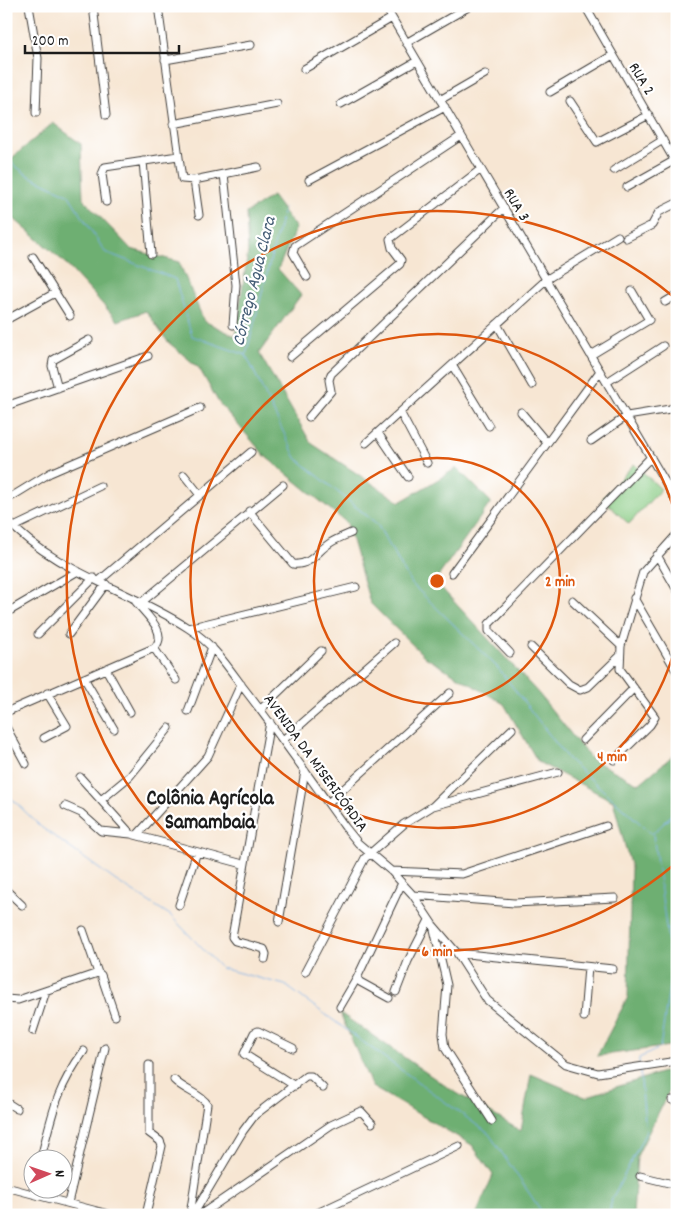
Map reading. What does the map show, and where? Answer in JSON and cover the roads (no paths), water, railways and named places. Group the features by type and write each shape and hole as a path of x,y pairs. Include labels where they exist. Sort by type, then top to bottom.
{"street":[{"path":"29,6 38,58 36,113"},
{"path":"93,6 106,115"},
{"path":"158,6 182,179 194,180 258,167"},
{"name":"RUA 3","path":"385,6 677,502"},
{"path":"406,43 470,6"},
{"name":"RUA 2","path":"585,6 676,161"},
{"path":"304,69 392,18"},
{"path":"165,60 251,45"},
{"path":"550,92 613,54"},
{"path":"341,104 417,61"},
{"path":"309,180 442,103 485,74"},
{"path":"570,101 596,142 604,140 649,115"},
{"path":"173,124 277,104"},
{"path":"307,277 293,252 294,247 461,136"},
{"path":"614,170 663,140"},
{"path":"106,202 103,168 178,156"},
{"path":"143,161 151,254"},
{"path":"627,187 676,161"},
{"path":"290,357 400,264 400,260 390,242 392,237 481,169"},
{"path":"224,174 236,285 233,324"},
{"path":"194,180 199,214"},
{"path":"366,443 547,279 622,237 652,225 659,212 677,203"},
{"path":"309,417 331,391 329,380 331,374 504,208"},
{"path":"32,257 70,316"},
{"path":"591,355 650,320 632,291"},
{"path":"6,320 55,292"},
{"path":"665,302 677,295"},
{"path":"497,324 532,386"},
{"path":"58,388 52,366 53,360 89,340"},
{"path":"607,382 663,346"},
{"path":"6,406 148,356"},
{"path":"452,364 489,426"},
{"path":"452,573 600,371"},
{"path":"591,441 627,416 670,409 677,405"},
{"path":"6,500 50,473 200,408"},
{"path":"400,412 427,463"},
{"path":"521,412 547,442"},
{"path":"378,432 408,477"},
{"path":"38,634 251,452"},
{"path":"510,653 489,631 489,624 651,457"},
{"path":"184,475 200,494"},
{"path":"142,602 249,511 283,485"},
{"path":"14,527 100,486"},
{"path":"249,511 293,564 303,564 311,560 328,544 351,533"},
{"name":"AVENIDA DA MISERICÓRDIA","path":"7,523 39,547 78,571 133,597 188,628 212,647 230,667 352,835 369,853 391,871 413,895 431,922 457,953 482,993 504,1015 566,1064 598,1073 677,1061"},
{"path":"614,760 650,725 655,717 620,669 620,646 643,572 677,534"},
{"path":"657,555 677,590"},
{"path":"6,613 78,571"},
{"path":"69,634 99,581"},
{"path":"188,628 356,587"},
{"path":"6,712 154,648 159,644 158,631 133,597"},
{"path":"634,598 677,672"},
{"path":"572,600 620,646"},
{"path":"283,740 394,643"},
{"path":"188,711 212,647"},
{"path":"531,647 570,684 580,690 588,687 620,656"},
{"path":"154,648 176,680"},
{"path":"261,709 322,651"},
{"path":"106,669 130,712"},
{"path":"84,678 114,729"},
{"path":"134,835 208,756 241,684"},
{"path":"583,740 634,688"},
{"path":"44,738 67,726 47,693"},
{"path":"328,803 450,693"},
{"path":"265,960 266,954 264,949 235,941 232,937 270,722"},
{"path":"6,727 26,764"},
{"path":"101,800 130,776 169,728"},
{"path":"433,806 512,730"},
{"path":"279,922 304,771"},
{"path":"305,972 358,869 369,853 414,816 433,806 558,772"},
{"path":"80,777 134,835"},
{"path":"66,806 81,813 101,831 134,835 244,864"},
{"path":"391,871 462,874 606,826"},
{"path":"179,905 198,852"},
{"path":"340,1007 357,978 402,883"},
{"path":"6,890 22,905"},
{"path":"413,895 514,903 615,898"},
{"path":"396,992 408,961 431,922"},
{"path":"431,922 447,985 443,1034 445,1048 492,1121"},
{"path":"83,930 115,1016"},
{"path":"457,953 588,968 613,969"},
{"path":"584,1017 588,968"},
{"path":"6,999 18,1000 99,973"},
{"path":"357,978 360,982 390,998"},
{"path":"33,1031 46,991"},
{"path":"292,1048 258,1031 254,1033 244,1054 295,1086"},
{"path":"68,1203 105,1048"},
{"path":"44,1148 56,1100 67,1074 84,1052"},
{"path":"146,1215 162,1146 160,1141 149,1133 149,1065"},
{"path":"192,1215 242,1131 263,1108 309,1076 323,1088"},
{"path":"174,1080 182,1088 203,1098 207,1104 192,1215"},
{"path":"6,1102 17,1109"},
{"path":"200,1215 331,1125 361,1111 372,1122"},
{"path":"313,1215 459,1146"},
{"path":"640,1176 677,1185"},
{"path":"6,1187 22,1189"},
{"path":"53,1198 112,1215"}],"waterway":[{"path":"6,159 29,176 68,194 105,252 175,279 192,336 246,355"},
{"name":"Córrego Água Clara","path":"284,207 246,355 296,458 377,524 411,583 498,668 568,759 652,834 677,811"},
{"path":"6,793 41,827 116,881 170,915 221,968 285,985 489,1134 544,1215"},
{"path":"664,822 677,808"},
{"path":"639,1064 639,1058 660,1048 672,969 653,834"},
{"path":"609,1215 612,1199 646,1132 640,1071"}],"district":[{"name":"Colônia Agrícola Samambaia","path":"210,809"}]}
